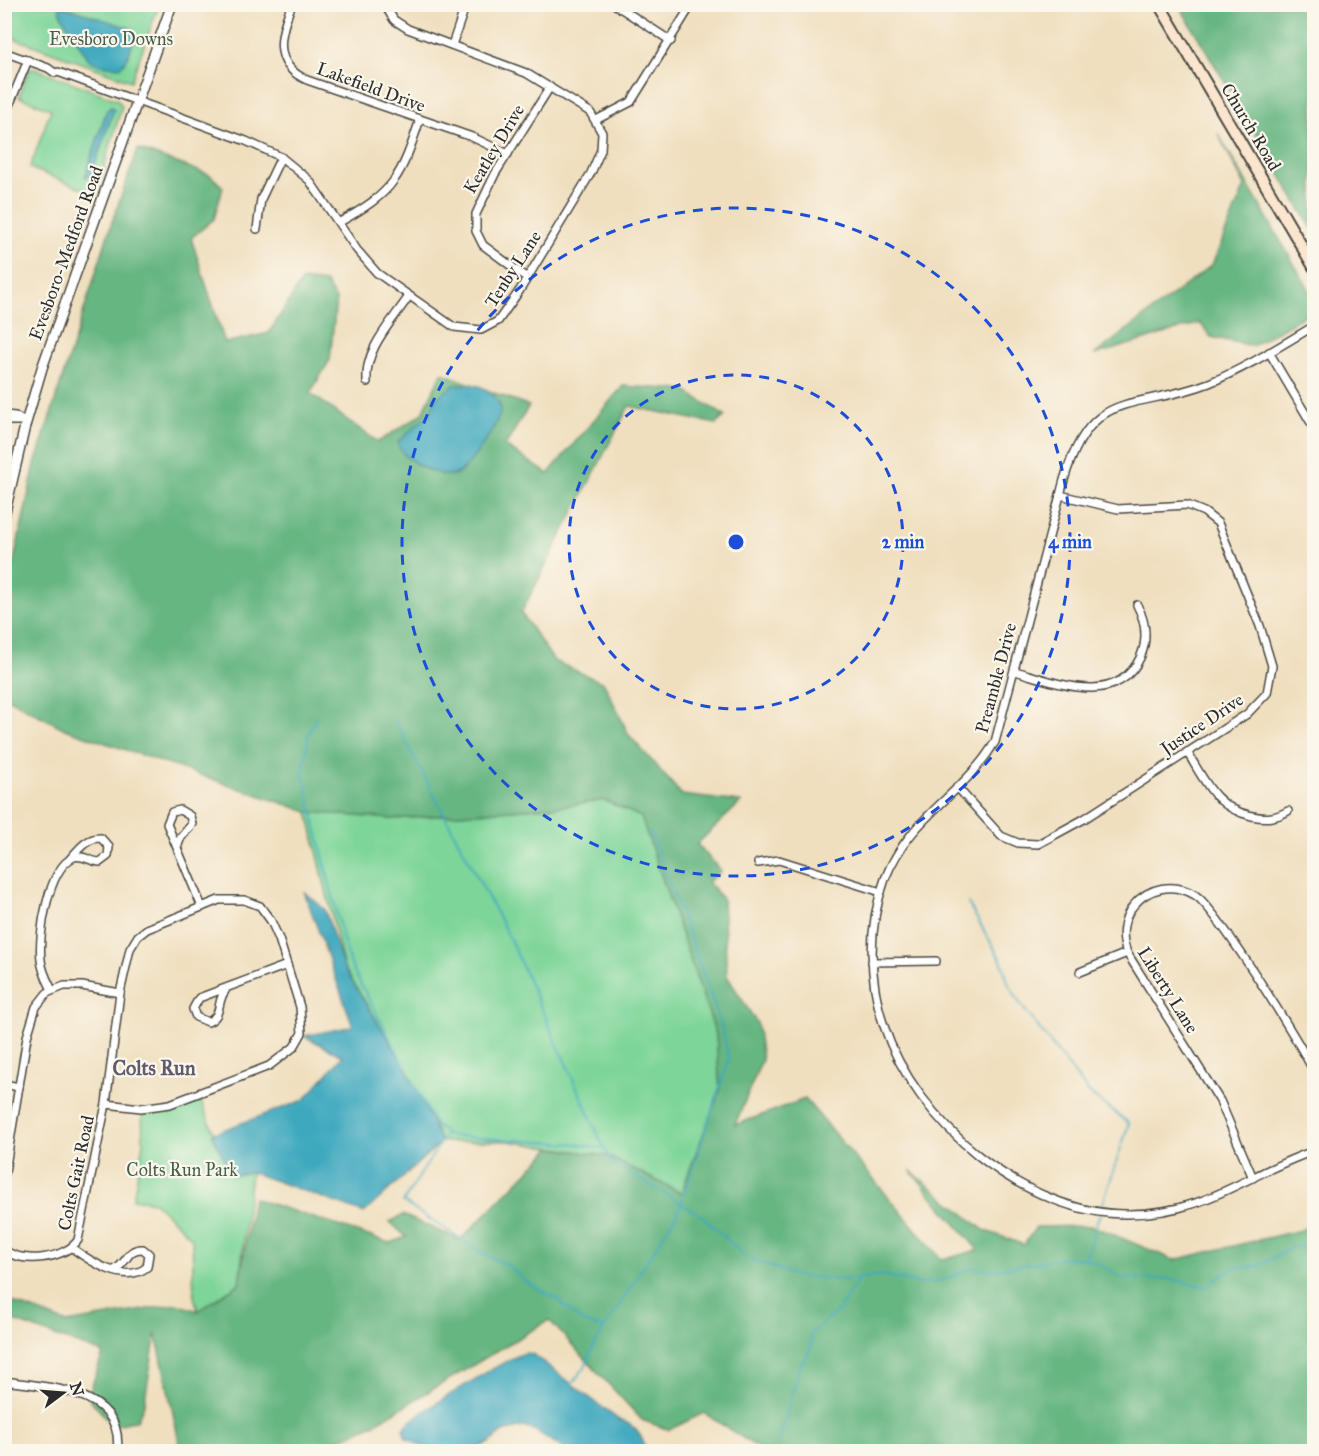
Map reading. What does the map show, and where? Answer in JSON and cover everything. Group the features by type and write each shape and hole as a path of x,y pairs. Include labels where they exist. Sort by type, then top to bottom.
{"main road":[{"name":"Church Road","path":"1159,4 1314,267"}],"street":[{"name":"Evesboro-Medford Road","path":"4,516 23,422 172,4"},
{"name":"Lakefield Drive","path":"292,4 280,37 285,61 294,73 307,80 472,137 508,154"},
{"path":"384,4 388,14 400,25 508,64 550,87 583,108 596,120 631,102 692,4"},
{"path":"452,45 466,4"},
{"path":"614,4 671,41"},
{"name":"Tenby Lane","path":"4,52 55,73 58,72 137,103 246,141 281,157 306,176 370,266 454,327 481,330 490,327 505,314 599,158 603,141 596,120"},
{"path":"4,118 28,60"},
{"name":"Keatley Drive","path":"527,278 488,251 476,231 478,206 550,87"},
{"path":"340,222 376,201 395,183 420,119"},
{"path":"257,229 261,199 281,157"},
{"path":"367,382 368,363 375,347 409,296"},
{"name":"Preamble Drive","path":"1314,326 1269,352 1200,386 1132,402 1102,415 1083,433 1076,444 1060,495 994,742 981,762 932,809 911,833 891,866 881,892 873,934 872,962 875,992 883,1025 897,1057 916,1086 962,1141 989,1164 1020,1184 1064,1205 1101,1213 1126,1215 1189,1206 1226,1193 1253,1178 1314,1151"},
{"path":"1269,352 1314,428"},
{"path":"4,415 15,416 23,422"},
{"path":"4,421 23,422"},
{"name":"Justice Drive","path":"957,787 1001,836 1018,843 1038,843 1065,831 1255,707 1270,684 1272,666 1267,647 1223,532 1204,512 1187,505 1118,509 1060,495"},
{"path":"1014,671 1085,689 1103,688 1120,681 1134,669 1144,645 1146,630 1137,605"},
{"path":"1187,752 1216,797 1229,808 1268,819 1288,811"},
{"path":"178,845 181,837 192,824 188,813 180,810 169,815 167,824 178,845 202,907"},
{"path":"52,990 41,961 42,932 51,891 69,860 86,842 94,838 101,838 109,847 108,856 100,861 80,856 69,860"},
{"path":"758,863 779,860 881,892"},
{"name":"Liberty Lane","path":"1253,1178 1220,1101 1127,953 1123,937 1124,927 1138,901 1145,895 1165,888 1194,894 1215,916 1314,1072"},
{"name":"Colts Gait Road","path":"7,1251 46,1257 72,1248 80,1231 106,1104 120,993 127,958 138,936 147,929 230,898 260,906 275,930 300,1007 303,1025 299,1040 283,1057 222,1085 160,1106 133,1108 106,1104"},
{"path":"1080,972 1127,953"},
{"path":"872,962 936,961"},
{"path":"225,991 219,999 216,1018 204,1021 196,1017 193,1009 199,998 225,991 287,966"},
{"path":"4,1178 32,1017 41,999 52,990 73,985 120,993"},
{"path":"4,1084 19,1088"},
{"path":"72,1248 94,1263 114,1270 134,1272 143,1270 149,1264 149,1254 143,1249 134,1249 130,1251 123,1266 114,1270"},
{"path":"4,1261 7,1251"},
{"path":"4,1381 51,1386 90,1399 105,1411 114,1424 117,1452"}],"green space":[{"name":"Evesboro Downs","path":"4,5 159,5 131,81 5,35"},
{"path":"1179,5 1314,5 1313,230"},
{"path":"34,68 118,100 122,106 96,194 30,168 51,109 19,97 28,71"},
{"path":"1218,134 1314,298 1314,310 1252,346 1211,337 1200,323 1094,355 1212,265 1245,186"},
{"path":"138,149 210,175 223,187 214,219 191,238 225,343 269,333 302,280 326,283 336,300 330,360 310,393 378,442 422,414 442,373 529,406 505,446 548,474 623,386 684,390 725,416 716,424 629,406 521,613 554,661 604,683 629,735 682,795 741,802 697,844 721,871 708,882 723,900 727,976 757,1023 762,1060 735,1125 805,1099 942,1260 978,1250 910,1170 984,1230 1024,1245 1036,1227 1093,1226 1174,1260 1301,1230 1314,1224 1314,1451 763,1451 704,1413 669,1430 642,1420 549,1320 374,1424 314,1451 181,1451 156,1333 144,1405 137,1420 113,1426 88,1397 103,1353 5,1318 4,1299 67,1323 177,1304 198,1311 239,1284 253,1198 390,1243 406,1237 390,1222 403,1215 460,1240 551,1148 607,1156 681,1193 720,1090 716,1034 641,817 604,800 562,806 394,819 308,812 65,729 5,697 5,615 9,583 35,464 112,222"},
{"path":"604,800 641,817 716,1034 720,1090 681,1193 607,1156 508,1141 441,1142 407,1069 344,968 308,812 394,819 562,806"},
{"name":"Colts Run Park","path":"201,1101 232,1175 251,1172 239,1284 198,1311 194,1297 192,1238 154,1202 133,1199 143,1143 142,1114 159,1113"}],"water":[{"path":"62,6 133,29 131,50 120,67 100,65 89,60 61,15 59,9"},
{"path":"111,106 114,110 91,176 85,177 106,112"},
{"path":"455,385 479,386 489,392 497,399 501,409 490,434 462,470 457,474 441,474 422,467 405,455 398,442 430,413 437,398"},
{"path":"304,891 325,910 344,968 407,1069 441,1142 364,1213 251,1172 232,1176 212,1134 304,1100 343,1056 304,1036 353,1026"},
{"path":"526,1353 534,1355 619,1420 634,1427 645,1451 567,1451 536,1431 523,1427 503,1432 489,1443 472,1450 426,1451 424,1447 406,1438 403,1429 422,1413 482,1375"}],"waterway":[{"path":"317,717 308,735 303,774 344,943 352,968 405,1066"},
{"path":"395,721 510,939 613,1163 702,1216 746,1257 796,1276 843,1280 883,1275 921,1284 944,1280 971,1268 994,1270 1061,1258 1079,1258 1096,1262 1121,1278 1170,1279 1206,1287 1232,1268 1259,1266 1291,1248 1314,1245"},
{"path":"570,1386 585,1367 593,1347 679,1210 729,1059 721,1025 650,832"},
{"path":"968,903 1001,960 1009,985 1021,1005 1090,1094 1129,1123 1085,1259"},
{"path":"413,1082 436,1126 450,1136 577,1144 604,1149"},
{"path":"446,1134 403,1202 484,1254 509,1266 526,1282 557,1299 581,1321 604,1329"},
{"path":"776,1452 800,1367 811,1348 811,1333 838,1311 859,1278"}],"district":[{"name":"Colts Run","path":"154,1068"}]}
